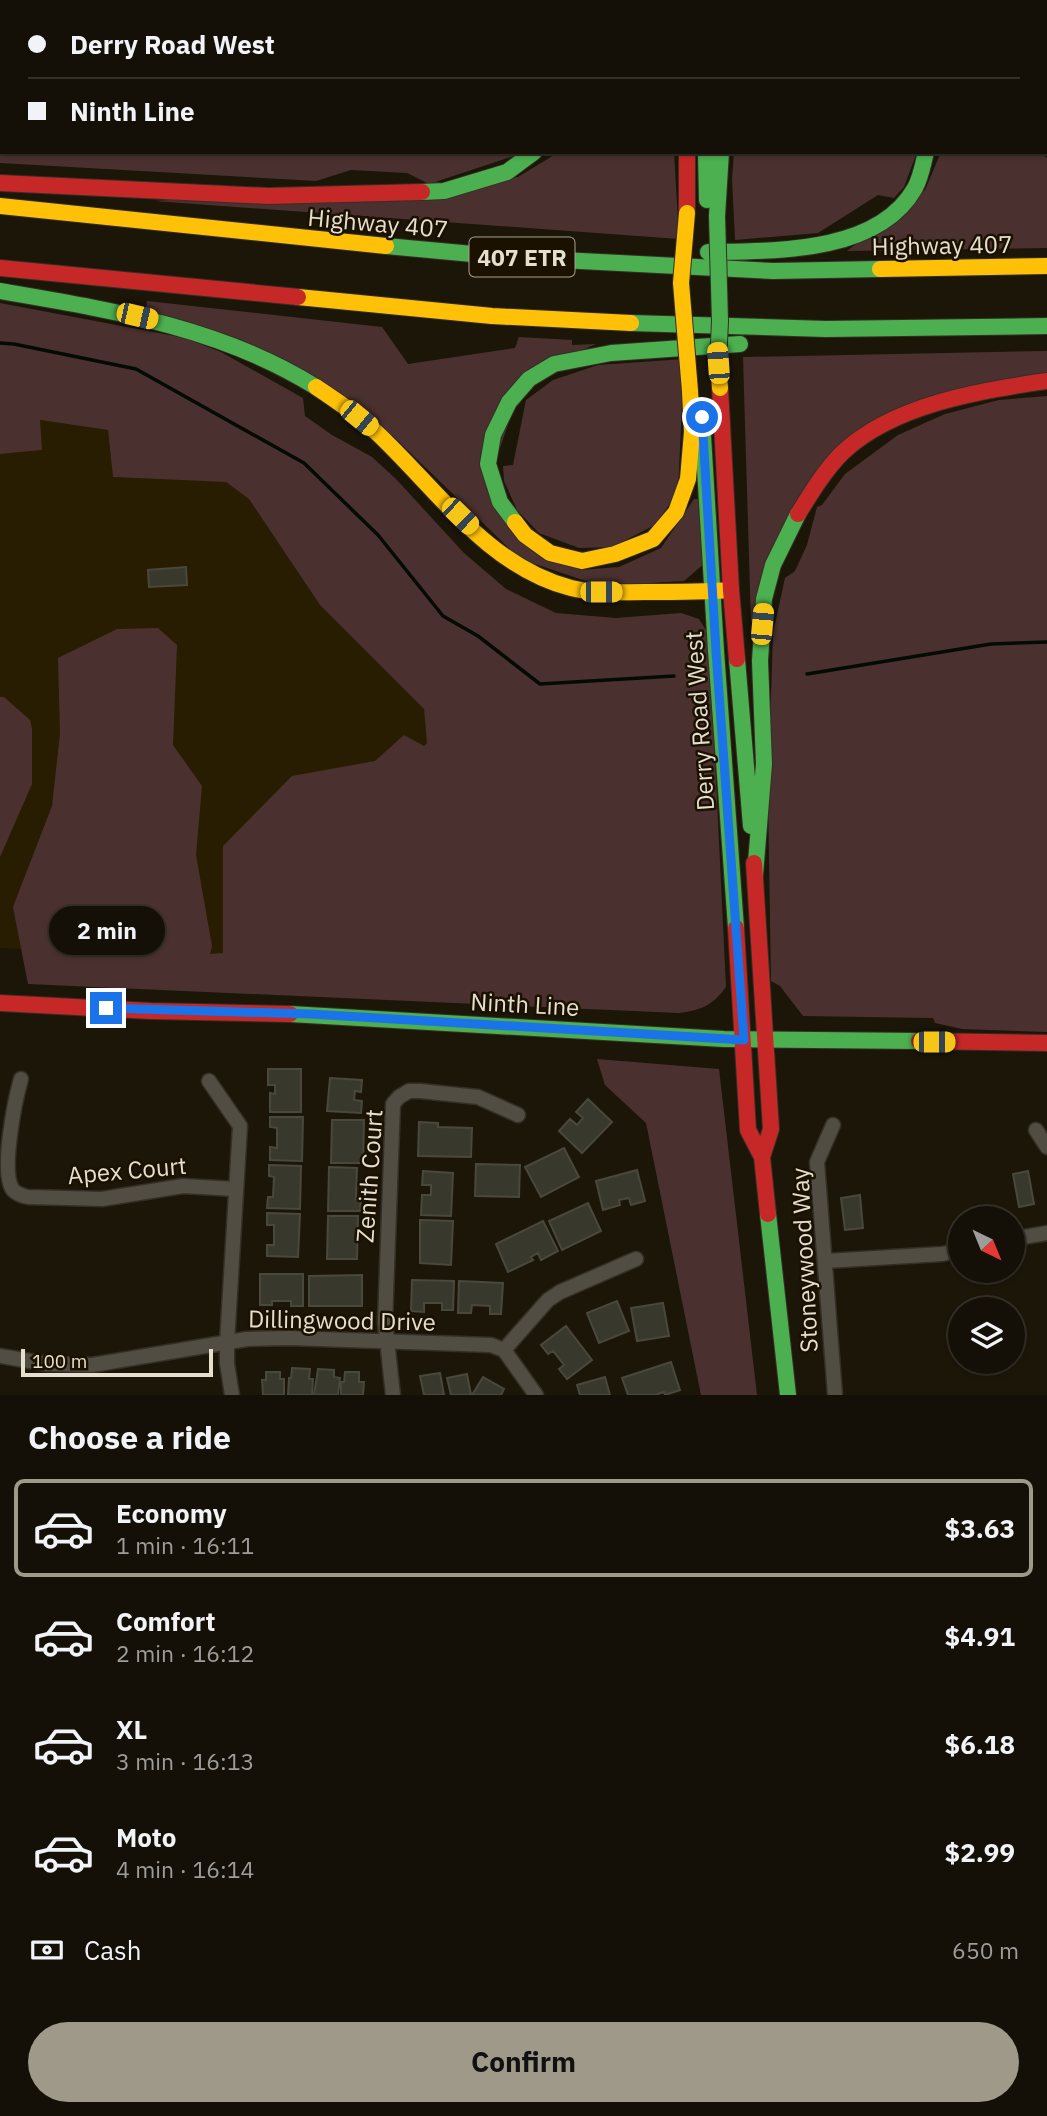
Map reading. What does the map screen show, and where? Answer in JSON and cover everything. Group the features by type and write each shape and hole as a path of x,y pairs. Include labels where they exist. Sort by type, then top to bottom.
{"main road":[{"path":"0,183 268,196 444,191 507,172 531,154"},
{"path":"687,154 687,213 681,283 695,391 688,479 676,512 653,539 615,554 582,561 550,553 525,535 500,502 488,464 493,435 509,402 529,379 554,364 611,353 755,343"},
{"path":"706,154 712,215"},
{"path":"712,215 721,154"},
{"path":"505,257 798,249 830,244 860,234 898,209 916,185 925,154"},
{"name":"Highway 407","path":"0,206 505,257 773,271 1047,266"},
{"name":"Derry Road West","path":"712,215 720,321 718,363 731,590 755,875 771,1129 762,1157"},
{"path":"0,268 492,316 682,326 826,329 1047,326"},
{"path":"0,291 117,311 179,325 242,348 297,375 376,432 488,542 519,567 544,579 568,587 601,592 731,590"},
{"path":"792,344 805,344 826,329"},
{"path":"755,875 764,765 761,650 765,598 782,541 813,491 846,449 891,421 946,400 1003,387 1047,381"},
{"name":"Derry Road West","path":"695,391 713,592 748,1130 762,1157 788,1395"},
{"name":"Ninth Line","path":"0,1003 151,1011 310,1014 744,1040 1047,1043"}],"street":[{"name":"Apex Court","path":"21,1079 10,1121 8,1178 12,1188 20,1195 102,1199 183,1186 235,1189"},
{"path":"209,1080 240,1126 227,1343 232,1395"},
{"name":"Zenith Court","path":"387,1341 393,1104 409,1091 420,1091 478,1097 517,1115"},
{"name":"Stoneywood Way","path":"833,1125 817,1162 835,1395"},
{"path":"1037,1130 1047,1147"},
{"path":"1026,1237 1047,1233"},
{"path":"826,1261 948,1253"},
{"path":"536,1395 504,1350 548,1300 560,1292 636,1259"},
{"name":"Dillingwood Drive","path":"0,1356 47,1364 92,1365 247,1339 290,1338 491,1345 504,1350"},
{"path":"387,1341 393,1395"}],"shaded area":[{"path":"0,154 520,154 429,184 407,173 351,170 316,181 0,163"},
{"path":"556,154 674,154 679,239 154,201 518,177"},
{"path":"734,154 916,154 904,187 894,198 878,195 818,233 735,240 732,179"},
{"path":"940,154 1042,154 1047,158 1047,248 847,251 925,190"},
{"path":"147,301 382,327 408,364 515,348 519,337 572,340 572,345 596,344 525,375 486,489 580,570 619,567 661,548 694,499 702,499 706,562 684,581 601,586 520,559 392,435 146,308"},
{"path":"0,303 185,338 221,352 303,398 305,416 332,435 372,457 396,479 464,553 506,589 556,613 616,618 681,613 699,619 709,635 726,987 716,998 701,1008 679,1013 28,984 13,907 52,806 60,734 58,658 117,629 158,628 177,645 173,745 202,786 196,855 212,946 210,954 223,953 223,846 292,776 375,761 404,735 424,746 427,743 424,709 320,605 249,499 226,482 113,477 108,430 40,420 42,450 0,454"},
{"path":"1047,351 1047,373 843,444 751,623 743,357"},
{"path":"684,359 678,492 655,525 612,547 579,548 539,533 517,510 504,481 503,466 513,465 526,400 553,380 598,365"},
{"path":"1047,396 1047,1032 962,1029 935,1023 933,1018 803,1016 780,986 771,981 768,796 773,633 785,578 795,571 807,545 817,507 822,505 845,474 898,435 945,414 999,400"},
{"path":"39,420 108,430 113,477 226,482 249,499 320,605 424,709 449,967 0,948 0,454 42,450"},
{"path":"0,697 4,697 30,720 32,784 0,857"},
{"path":"597,1059 719,1069 757,1395 701,1395 646,1123 605,1085"}],"building":[{"path":"186,567 187,585 149,587 148,570"},
{"path":"268,1069 301,1069 301,1112 270,1112 270,1093 275,1094 275,1085 268,1085"},
{"path":"330,1078 362,1080 361,1092 355,1091 354,1100 362,1101 361,1113 327,1111"},
{"path":"588,1099 612,1122 582,1153 559,1131 570,1119 577,1125 583,1118 576,1112"},
{"path":"270,1117 303,1117 302,1161 270,1160 270,1147 277,1148 277,1128 270,1127"},
{"path":"332,1120 364,1120 363,1163 331,1163"},
{"path":"419,1122 438,1123 438,1127 472,1128 471,1157 418,1156"},
{"path":"564,1148 579,1177 541,1197 525,1167"},
{"path":"476,1164 520,1165 519,1197 475,1196"},
{"path":"269,1165 301,1166 300,1209 267,1208 268,1197 273,1197 274,1177 269,1176"},
{"path":"329,1167 357,1168 356,1199 361,1199 360,1211 328,1211"},
{"path":"637,1170 645,1201 631,1205 629,1198 619,1200 620,1205 603,1210 596,1181"},
{"path":"423,1171 453,1173 451,1216 421,1215 422,1195 431,1195 431,1185 422,1185"},
{"path":"1028,1171 1034,1204 1019,1206 1013,1174"},
{"path":"860,1195 863,1228 845,1230 841,1198"},
{"path":"588,1203 601,1231 562,1250 549,1221"},
{"path":"267,1213 300,1214 298,1257 267,1256 267,1245 274,1245 274,1225 267,1225"},
{"path":"328,1216 358,1216 357,1259 327,1259"},
{"path":"420,1220 453,1221 451,1265 420,1263"},
{"path":"543,1221 558,1251 541,1260 538,1253 531,1257 533,1260 508,1272 496,1244"},
{"path":"260,1274 303,1274 303,1306 291,1306 291,1301 272,1301 272,1305 260,1305"},
{"path":"362,1275 362,1306 309,1306 309,1276"},
{"path":"412,1280 454,1281 453,1310 442,1310 442,1303 424,1303 424,1312 411,1311"},
{"path":"459,1281 503,1283 501,1314 490,1314 490,1306 472,1305 471,1313 458,1313"},
{"path":"617,1301 629,1331 599,1343 587,1313"},
{"path":"663,1303 669,1336 637,1341 631,1308"},
{"path":"566,1326 592,1360 567,1379 559,1369 564,1365 553,1351 548,1354 541,1345"},
{"path":"671,1362 680,1390 665,1395 664,1392 655,1395 628,1395 622,1378"},
{"path":"292,1368 310,1369 309,1379 313,1379 312,1395 288,1395"},
{"path":"318,1369 334,1370 334,1377 340,1378 338,1395 314,1395"},
{"path":"266,1372 280,1372 280,1379 284,1379 284,1395 263,1395 262,1380 266,1380"},
{"path":"345,1372 359,1372 359,1382 364,1382 363,1395 341,1395 341,1382 344,1382"},
{"path":"440,1373 444,1395 424,1395 420,1376"},
{"path":"467,1374 471,1395 451,1395 447,1378"},
{"path":"483,1377 504,1389 501,1395 472,1395"},
{"path":"605,1377 610,1395 580,1395 577,1385"}],"waterway":[{"path":"0,343 136,369 304,463 378,535 443,616 478,636 540,684 674,676"},
{"path":"807,674 991,644 1047,642"}],"traffic: fast":[{"path":"422,192 444,191 507,172 531,154"},
{"path":"706,154 707,200"},
{"path":"717,216 721,154"},
{"path":"708,252 792,249 850,237 876,226 898,210 915,188 925,154"},
{"path":"717,216 720,321 718,363"},
{"path":"386,246 505,257 773,271 880,269"},
{"path":"0,291 123,314 203,335 279,366 316,387"},
{"path":"631,323 826,329 1047,326"},
{"path":"515,522 500,502 488,464 493,435 509,402 529,379 554,364 611,353 740,344"},
{"path":"702,419 736,928"},
{"path":"755,875 764,764 760,661 764,599 773,565 798,514"},
{"path":"737,659 751,826"},
{"path":"290,1014 724,1039 919,1041"},
{"path":"768,1214 788,1395"}],"traffic: slow":[{"path":"0,206 386,246"},
{"path":"687,213 681,283 690,391"},
{"path":"880,269 1047,266"},
{"path":"298,297 492,316 631,323"},
{"path":"717,351 720,388"},
{"path":"316,387 376,432 464,523 488,544 541,578 571,588 598,592 731,590"},
{"path":"515,522 525,535 550,553 582,561 615,554 653,539 676,512 688,479 692,432 690,391"}],"traffic: jam":[{"path":"687,154 687,213"},
{"path":"0,183 268,196 422,192"},
{"path":"0,268 298,297"},
{"path":"798,514 824,474 842,453 862,436 886,423 939,402 994,389 1047,381"},
{"path":"720,388 737,659"},
{"path":"754,863 771,1129 762,1157"},
{"path":"736,928 748,1130 762,1157 768,1214"},
{"path":"0,1003 151,1011 290,1014"},
{"path":"919,1041 1047,1043"}],"route":[{"path":"106,1008 310,1014 744,1040 702,417"}]}
